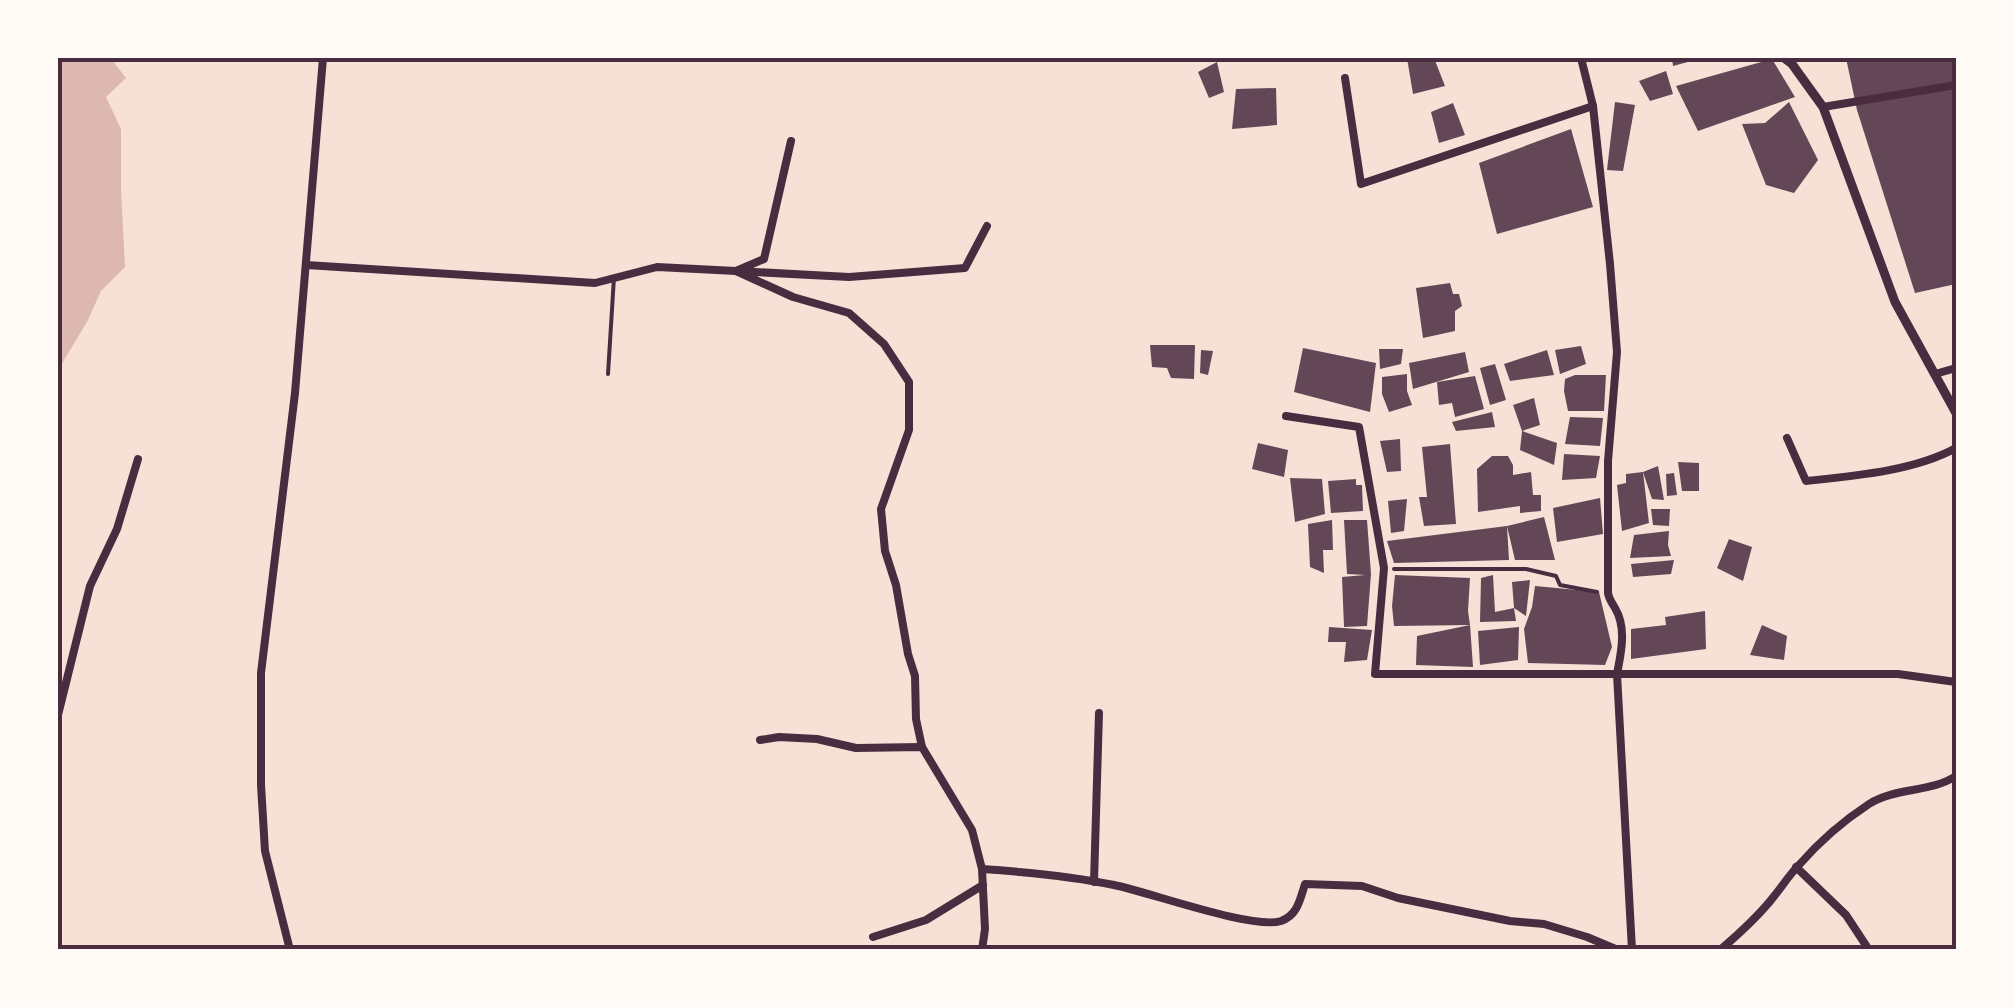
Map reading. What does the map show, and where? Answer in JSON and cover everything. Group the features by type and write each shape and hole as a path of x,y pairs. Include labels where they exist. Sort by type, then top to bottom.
{"street":[{"path":"290,950 265,852 261,673 295,392 322,58"},
{"path":"1581,58 1593,106 1616,352 1608,461 1608,594 1616,609 1623,643 1616,674 1632,950"},
{"path":"1784,58 1822,106 1895,302 1956,413"},
{"path":"1345,78 1361,184 1593,106"},
{"path":"1822,106 1956,85"},
{"path":"736,271 764,259 790,141"},
{"path":"306,265 595,283 657,268 849,276 965,268 987,226"},
{"path":"736,271 793,297 849,313 884,344 908,382 908,430 880,509 885,551 915,676 916,719 922,747 972,830 982,869 982,950"},
{"path":"1934,374 1956,368"},
{"path":"1286,416 1360,427 1384,568 1375,674 1898,674 1956,682"},
{"path":"1787,438 1806,481 1867,475 1956,448"},
{"path":"58,715 90,586 117,529 138,459"},
{"path":"1094,882 1098,713"},
{"path":"760,740 817,739 856,748 922,747"},
{"path":"1720,950 1744,930 1796,868 1846,821 1889,794 1956,776"},
{"path":"1796,868 1846,915 1870,950"},
{"path":"982,869 1114,885 1272,923 1286,920 1297,910 1305,884 1362,886 1398,898 1510,922 1544,924 1618,950"},
{"path":"873,937 926,920 983,885"}],"lane":[{"path":"608,374 614,278"}],"path":[{"path":"1384,568 1526,569 1556,576 1560,585 1599,592"}],"shaded area":[{"path":"58,58 114,58 126,78 106,97 121,129 125,267 101,291 58,370"}],"building":[{"path":"1407,58 1434,58 1445,86 1413,94"},
{"path":"1672,58 1699,58 1699,59 1673,66"},
{"path":"1846,58 1956,58 1956,284 1915,293 1857,110"},
{"path":"1772,59 1795,97 1698,131 1676,86"},
{"path":"1217,62 1224,92 1209,98 1198,72"},
{"path":"1666,71 1673,94 1650,101 1639,81"},
{"path":"1276,88 1277,125 1232,129 1236,89"},
{"path":"1615,102 1635,105 1623,171 1607,170"},
{"path":"1789,102 1818,160 1794,193 1766,185 1742,124 1765,123"},
{"path":"1453,103 1465,135 1439,143 1431,112"},
{"path":"1571,129 1593,207 1497,234 1479,163"},
{"path":"1450,283 1462,306 1455,311 1455,331 1423,338 1416,288"},
{"path":"1150,345 1195,345 1194,379 1171,378 1167,368 1152,367"},
{"path":"1581,346 1586,364 1560,374 1555,350"},
{"path":"1303,348 1376,363 1370,412 1294,392"},
{"path":"1379,349 1403,349 1401,364 1380,369"},
{"path":"1201,350 1213,351 1208,375 1200,373"},
{"path":"1547,350 1554,375 1510,381 1504,364"},
{"path":"1465,352 1469,372 1413,389 1409,363"},
{"path":"1495,364 1506,400 1490,405 1480,368"},
{"path":"1407,374 1412,405 1389,412 1382,394 1382,377"},
{"path":"1575,375 1606,375 1604,411 1568,411 1565,379"},
{"path":"1475,376 1484,409 1455,417 1452,403 1439,405 1437,382"},
{"path":"1534,398 1540,425 1522,431 1513,405"},
{"path":"1492,412 1495,427 1456,431 1452,422"},
{"path":"1570,417 1603,418 1600,446 1565,444"},
{"path":"1522,431 1557,443 1554,465 1520,450"},
{"path":"1400,439 1401,471 1387,472 1380,441"},
{"path":"1258,443 1288,450 1284,477 1252,469"},
{"path":"1450,444 1456,524 1424,526 1419,497 1427,497 1422,447"},
{"path":"1564,454 1600,456 1596,478 1562,480"},
{"path":"1492,456 1508,456 1513,475 1531,472 1533,495 1541,495 1541,511 1520,513 1520,506 1478,512 1477,469"},
{"path":"1678,462 1699,463 1699,491 1682,491"},
{"path":"1658,466 1664,500 1652,499 1643,472"},
{"path":"1643,472 1649,523 1622,531 1617,485 1626,483 1626,474"},
{"path":"1674,473 1677,495 1667,496 1666,474"},
{"path":"1290,478 1322,479 1325,514 1295,522"},
{"path":"1356,479 1356,485 1362,485 1363,511 1331,513 1328,481"},
{"path":"1600,498 1603,534 1557,542 1553,508"},
{"path":"1407,499 1404,531 1391,533 1388,501"},
{"path":"1651,509 1670,509 1669,526 1653,525"},
{"path":"1544,517 1555,560 1515,560 1507,526"},
{"path":"1332,520 1333,550 1323,550 1324,573 1310,567 1308,524"},
{"path":"1344,520 1367,520 1371,574 1367,626 1344,627 1342,577 1365,575 1347,574"},
{"path":"1507,526 1509,560 1394,563 1387,541"},
{"path":"1669,531 1671,556 1630,558 1634,535"},
{"path":"1729,539 1752,547 1743,581 1717,568"},
{"path":"1674,560 1671,574 1633,577 1631,564"},
{"path":"1395,575 1470,578 1470,625 1394,626"},
{"path":"1493,575 1495,612 1514,608 1516,621 1480,622 1481,578"},
{"path":"1530,580 1526,616 1514,608 1512,582"},
{"path":"1535,586 1599,592 1612,647 1605,665 1528,663 1524,629"},
{"path":"1705,611 1706,649 1631,659 1631,629 1666,625 1665,617"},
{"path":"1470,625 1473,667 1416,665 1417,636"},
{"path":"1762,625 1787,636 1784,660 1750,655"},
{"path":"1329,627 1372,630 1367,660 1344,662 1346,642 1328,642"},
{"path":"1519,627 1518,660 1480,665 1478,631"}]}
